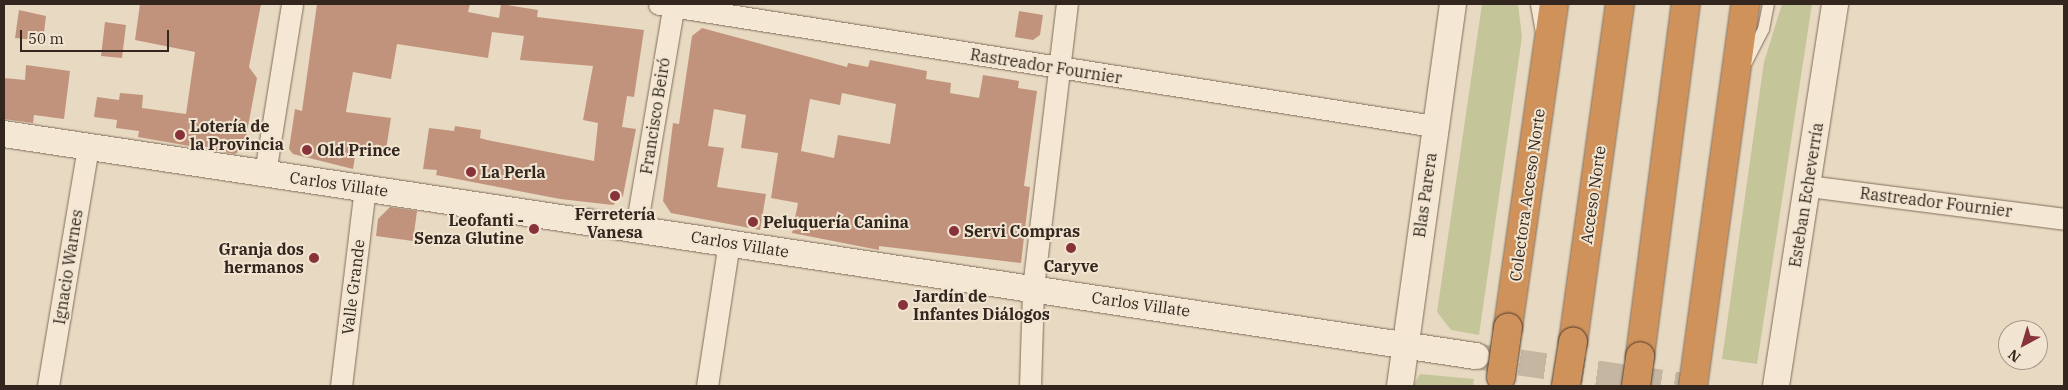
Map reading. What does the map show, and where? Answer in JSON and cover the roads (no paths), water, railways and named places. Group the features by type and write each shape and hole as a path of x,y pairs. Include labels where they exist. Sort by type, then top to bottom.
{"highway":[{"name":"Colectora Acceso Norte","path":"1500,383 1554,4"},
{"name":"Acceso Norte","path":"1566,386 1620,4"},
{"path":"1636,386 1686,4"},
{"path":"1694,376 1745,4"}],"street":[{"path":"265,173 292,4"},
{"name":"Rastreador Fournier","path":"669,4 1059,68 1434,126"},
{"name":"Francisco Beiró","path":"636,228 669,4"},
{"path":"1030,386 1033,288 1067,4"},
{"name":"Blas Parera","path":"1400,386 1404,343 1434,126 1453,4"},
{"name":"Esteban Echeverría","path":"1776,386 1835,4"},
{"name":"Carlos Villate","path":"4,134 1404,343 1476,356"},
{"name":"Ignacio Warnes","path":"48,386 88,147"},
{"name":"Rastreador Fournier","path":"1808,186 2064,219"},
{"name":"Valle Grande","path":"341,386 365,188"},
{"path":"707,386 729,242"}],"lane":[{"path":"1536,4 1546,60"},
{"path":"1734,83 1763,29 1768,4"}],"tunnel":[{"path":"1481,357 1684,386"}],"place":[{"name":"Lotería de la Provincia","path":"180,135"},
{"name":"Old Prince","path":"307,150"},
{"name":"La Perla","path":"471,172"},
{"name":"Ferretería Vanesa","path":"615,196"},
{"name":"Peluquería Canina","path":"753,222"},
{"name":"Leofanti - Senza Glutine","path":"534,229"},
{"name":"Servi Compras","path":"954,231"},
{"name":"Caryve","path":"1071,248"},
{"name":"Granja dos hermanos","path":"314,258"},
{"name":"Jardín de Infantes Diálogos","path":"903,305"}]}
